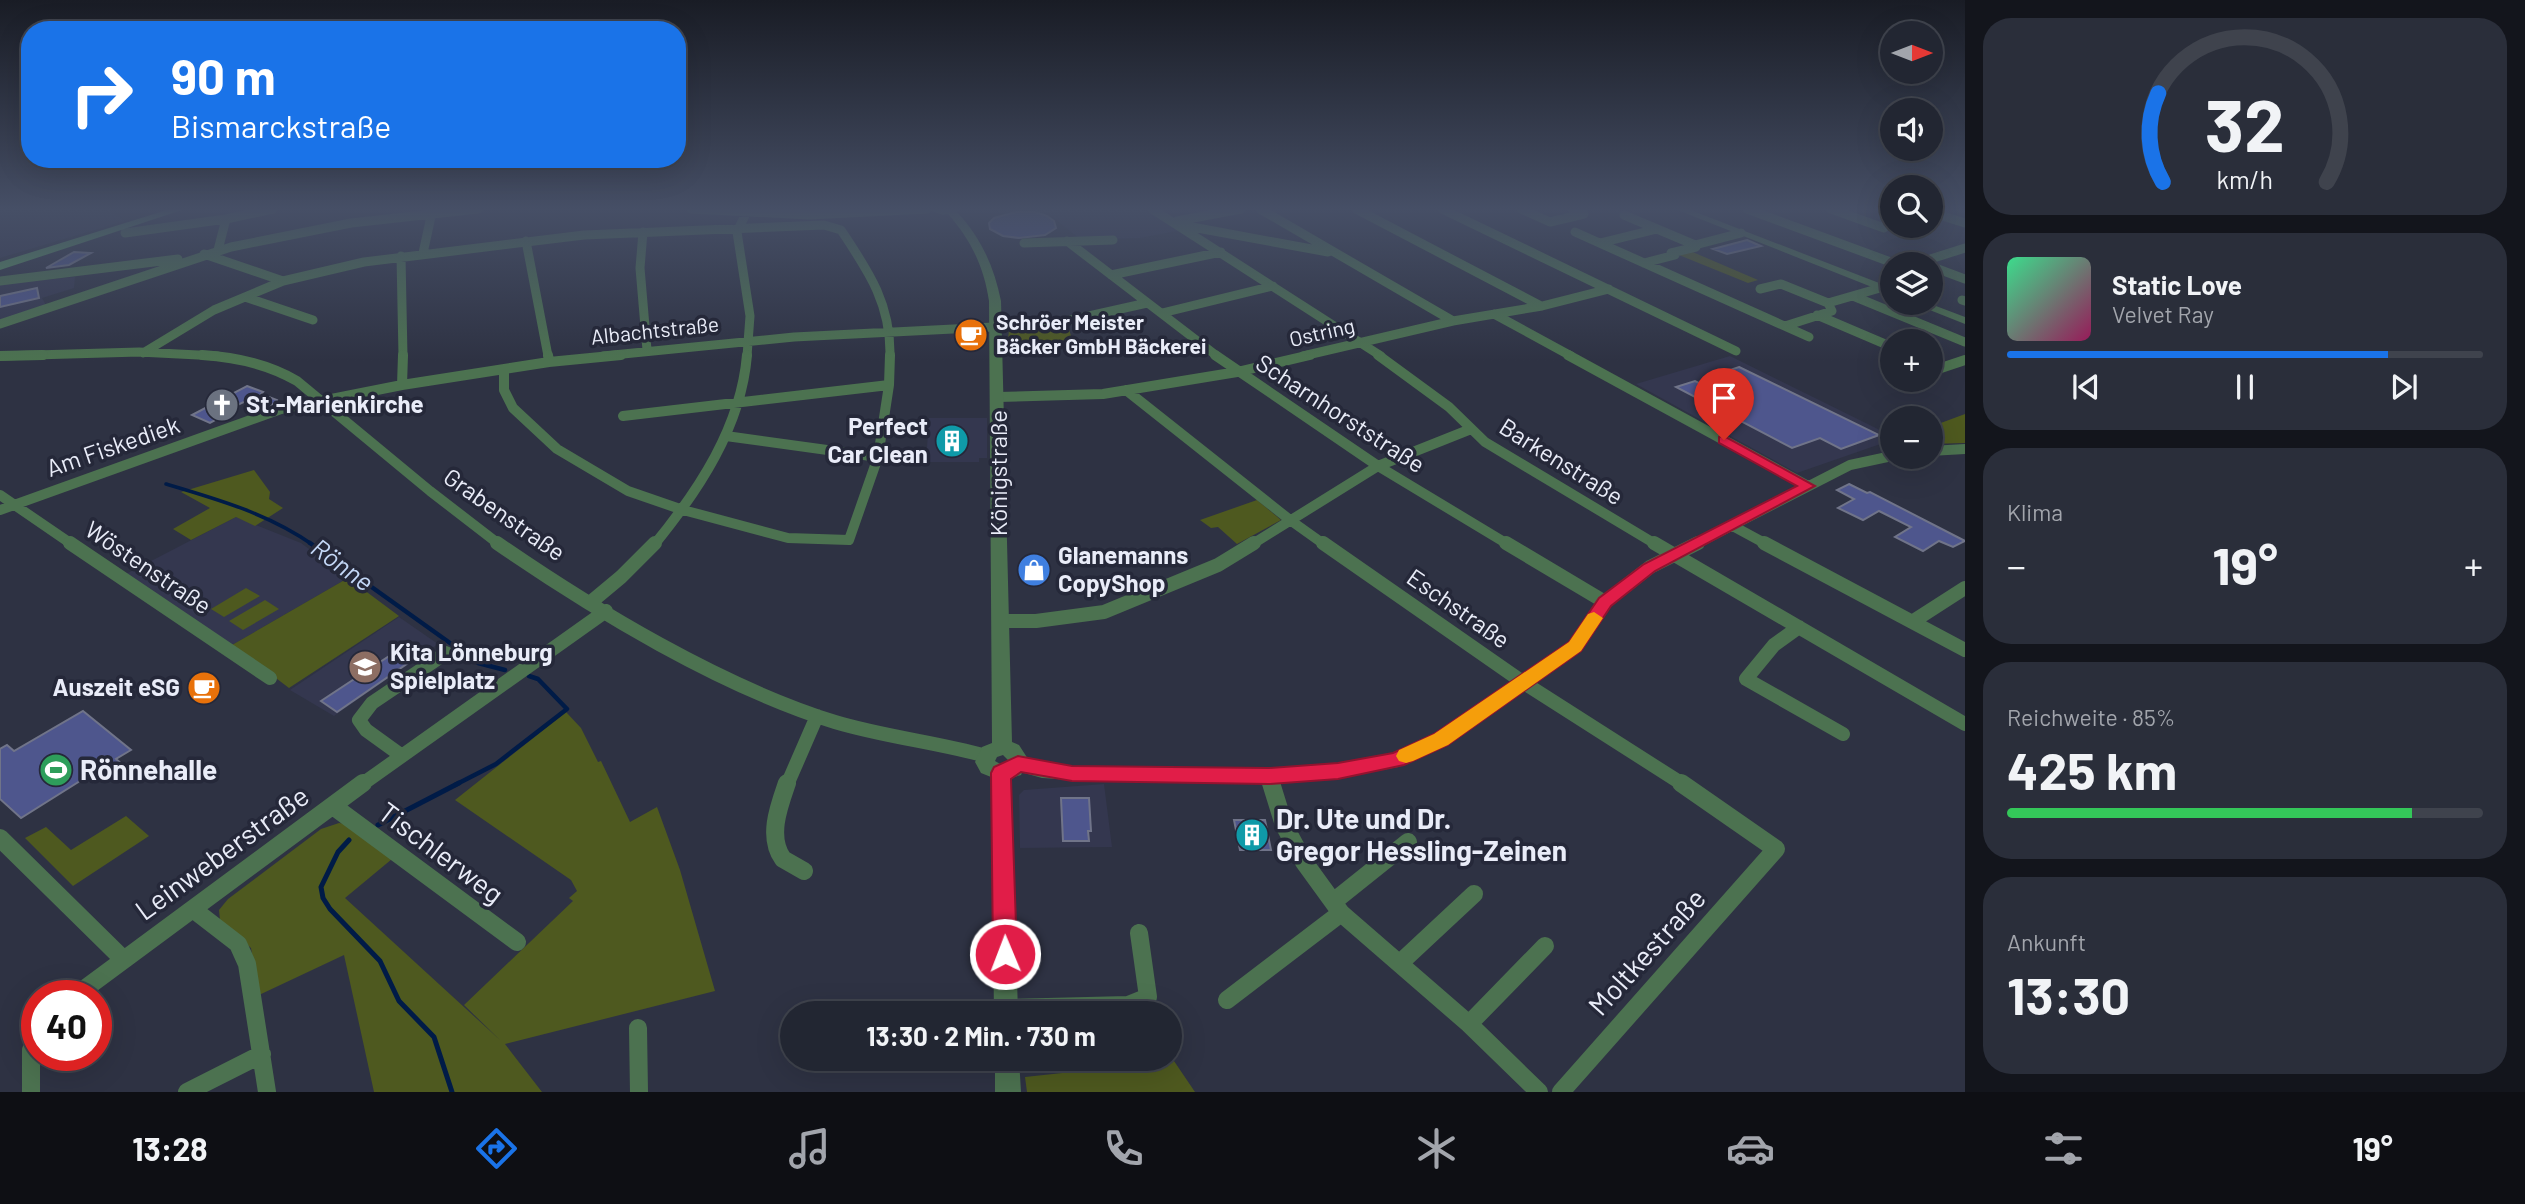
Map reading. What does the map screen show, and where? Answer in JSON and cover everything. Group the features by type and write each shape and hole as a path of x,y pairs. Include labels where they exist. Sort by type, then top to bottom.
{"street":[{"path":"0,281 159,260"},
{"path":"175,260 185,261"},
{"path":"0,324 188,260"},
{"path":"221,260 283,281"},
{"path":"144,353 176,331 283,281 382,260"},
{"path":"401,260 404,330 402,385"},
{"path":"530,260 549,362"},
{"path":"640,260 647,350"},
{"path":"591,602 653,547 682,509 726,436 737,403 750,340 750,313 742,260"},
{"path":"504,369 504,390 513,408 557,449 628,491 788,538 849,540 878,457 889,385 890,331 876,284 860,260"},
{"name":"Königstraße","path":"986,260 992,279 998,397 1000,621 994,752"},
{"name":"Scharnhorststraße","path":"1092,260 1237,372 1378,466 1605,602"},
{"path":"1111,275 1183,260"},
{"name":"Barkenstraße","path":"1233,260 1417,381 1485,442 1529,470 1965,724"},
{"path":"1346,260 1453,321"},
{"path":"1454,260 1542,306"},
{"path":"1548,260 1735,351"},
{"path":"1639,260 1809,337"},
{"path":"1644,262 1653,260"},
{"path":"1809,260 1880,288"},
{"path":"1943,271 1965,279"},
{"path":"1760,289 1781,284 1828,303 1880,288"},
{"path":"1162,313 1273,286"},
{"name":"Ostring","path":"998,397 1070,396 1237,372 1453,321 1542,306 1609,289"},
{"path":"1853,296 1965,342"},
{"path":"244,297 313,320"},
{"path":"996,325 1053,324 1147,303"},
{"path":"1785,326 1832,311 1828,303"},
{"path":"1943,313 1965,321"},
{"path":"1494,314 1808,486"},
{"path":"1817,316 1880,342"},
{"name":"Albachtstraße","path":"321,400 549,362 647,350 750,340 996,325"},
{"name":"Grabenstraße","path":"0,356 144,353 211,357 272,368 291,376 430,493 504,547 606,611 757,690 817,716 994,752"},
{"path":"1943,367 1965,360"},
{"path":"623,416 889,385"},
{"name":"Eschstraße","path":"1126,390 1290,520 1524,683 1672,777 1776,849"},
{"name":"Am Fiskediek","path":"0,510 281,409 321,400"},
{"path":"1000,621 1035,621 1104,612 1218,565 1378,466 1471,429"},
{"path":"726,436 878,457"},
{"path":"1943,450 1965,449"},
{"path":"994,752 988,767 1072,774 1269,776 1338,771 1397,760 1441,739 1575,646 1605,602 1650,567 1850,466 1880,459"},
{"name":"Wöstenstraße","path":"0,495 270,678"},
{"path":"1731,524 1965,650"},
{"path":"1912,622 1965,588"},
{"name":"Leinweberstraße","path":"97,980 402,756 606,611"},
{"path":"1799,628 1774,645 1746,679 1843,734"},
{"path":"402,756 366,730 359,720 372,703 446,653"},
{"path":"804,871 788,864 778,854 773,836 793,765 817,716"},
{"path":"1006,1001 1009,768"},
{"path":"1269,776 1284,825 1304,862 1337,908 1469,1024 1539,1092"},
{"name":"Tischlerweg","path":"333,806 517,942"},
{"path":"0,838 124,960"},
{"path":"1227,1000 1337,908 1408,842"},
{"name":"Moltkestraße","path":"1561,1092 1776,849"},
{"path":"1400,964 1474,894"},
{"path":"194,909 238,944 247,964 267,1092"},
{"path":"1138,1001 1148,997 1139,933"},
{"path":"1469,1024 1545,946"},
{"path":"638,1028 639,1092"},
{"path":"187,1092 262,1054"},
{"path":"31,1071 31,1092"},
{"path":"1007,1071 1008,1092"}],"shaded area":[{"path":"75,277 74,288 42,298 46,305 0,321 0,284"},
{"path":"1730,356 1880,430 1880,444 1797,473 1636,384"},
{"path":"929,418 987,418 987,458 979,458 979,462 926,462"},
{"path":"236,517 301,543 348,578 232,645 126,574"},
{"name":"Kita Lönneburg Spielplatz","path":"399,617 438,644 334,716 290,690"},
{"path":"1104,784 1112,847 1020,848 1019,795 1024,790"}],"green space":[{"path":"1691,260 1711,260 1758,280 1748,283"},
{"path":"1068,326 1072,339 1007,349 1009,330"},
{"path":"1965,414 1965,443 1943,444 1943,422"},
{"path":"254,470 270,492 269,499 283,508 255,526 236,517 191,540 173,529 210,508 181,492"},
{"path":"1257,500 1281,520 1237,544 1218,527 1211,528 1200,520"},
{"path":"348,578 399,616 289,688 232,645"},
{"path":"246,588 260,596 224,617 211,609"},
{"path":"265,600 279,609 243,630 229,621"},
{"path":"566,712 581,728 598,762 601,761 630,822 657,807 680,870 715,991 505,1044 542,1092 374,1092 344,955 259,995 251,948 220,920 219,910 228,899 321,829 339,823 347,824 392,859 345,898 500,1040 464,1005 573,901 569,898 577,891 571,880 455,800"},
{"path":"126,816 149,836 73,886 25,838 46,827 71,850"},
{"path":"1081,1071 1181,1071 1195,1092 1027,1092 1025,1077"}],"building":[{"path":"60,260 78,260 69,265 46,268"},
{"path":"37,288 39,298 0,307 0,296"},
{"path":"1739,367 1879,435 1841,449 1820,438 1792,448 1676,387 1695,381 1713,390 1739,382 1721,373"},
{"name":"St.-Marienkirche","path":"247,386 277,400 276,403 267,406 250,399 216,415 221,417 210,423 192,415"},
{"path":"1849,484 1965,541 1953,547 1939,541 1923,551 1895,537 1911,527 1879,511 1863,520 1838,508 1854,499 1837,490"},
{"path":"409,643 424,652 337,712 321,701"},
{"name":"Rönnehalle","path":"83,711 131,750 116,759 122,764 94,782 88,776 21,818 0,799 0,749 7,745 14,751"},
{"path":"1061,798 1089,798 1089,841 1063,841"},
{"name":"Dr. Ute und Dr. Gregor Hessling-Zeinen","path":"1234,820 1265,820 1271,850 1240,850"}],"waterway":[{"name":"Rönne","path":"166,484 261,516 311,544"},
{"name":"Rönne","path":"311,544 478,663 505,670"},
{"name":"Rönne","path":"455,785 496,764 567,709 538,679 529,676"},
{"name":"Rönne","path":"378,825 459,783"},
{"name":"Rönne","path":"349,840 338,852 321,887 323,898 330,909 380,961 399,1001 434,1037 452,1092"}],"slow traffic":[{"path":"1406,756 1441,739 1575,646 1594,618"}],"place":[{"name":"Schröer Meister Bäcker GmbH Bäckerei","path":"971,335"},
{"name":"St.-Marienkirche","path":"222,405"},
{"name":"Perfect Car Clean","path":"952,441"},
{"name":"Glanemanns CopyShop","path":"1034,570"},
{"name":"Kita Lönneburg Spielplatz","path":"365,667"},
{"name":"Auszeit eSG","path":"204,688"},
{"name":"Rönnehalle","path":"56,770"},
{"name":"Dr. Ute und Dr. Gregor Hessling-Zeinen","path":"1252,835"}],"route":[{"path":"1005,954 1001,773 1014,769 1018,764 1043,771 1072,774 1269,776 1338,771 1397,760 1441,739 1575,646 1605,602 1650,567 1808,486 1724,440"}]}
